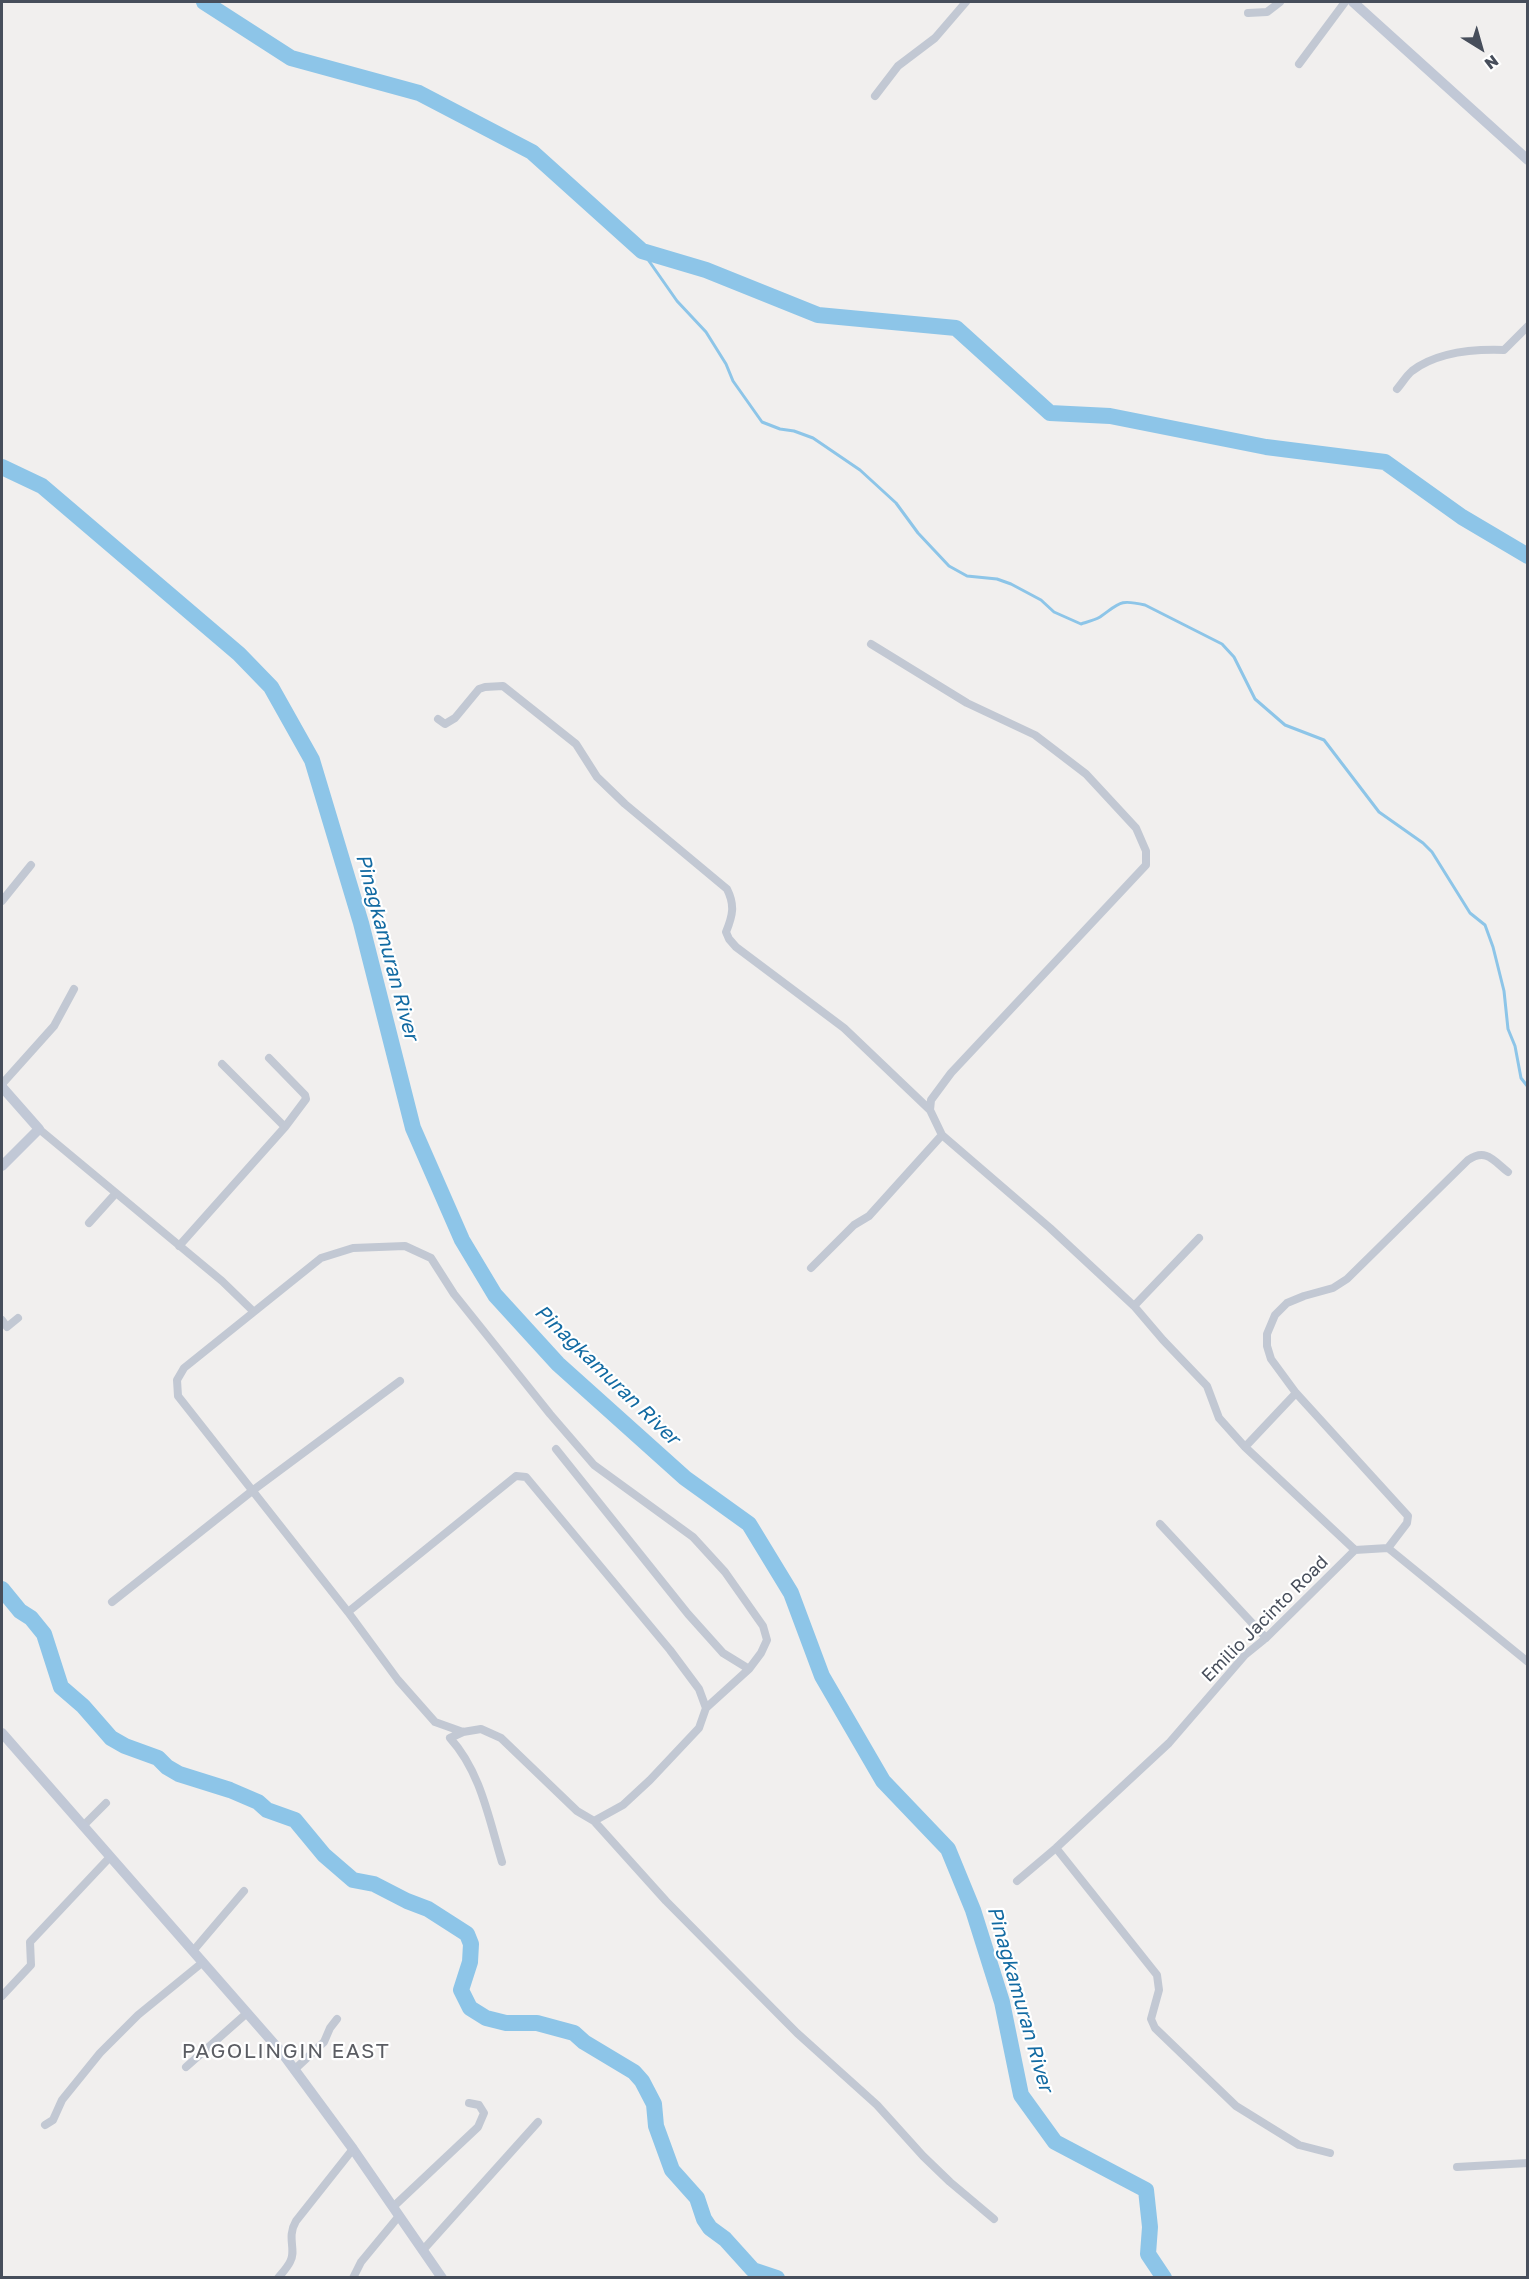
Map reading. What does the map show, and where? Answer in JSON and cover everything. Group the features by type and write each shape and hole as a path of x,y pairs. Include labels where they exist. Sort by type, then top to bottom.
{"street":[{"path":"874,96 898,66 935,38 966,2"},
{"path":"1248,13 1267,12 1280,2"},
{"path":"1299,64 1345,2"},
{"path":"1353,2 1527,160"},
{"path":"1397,389 1412,371 1439,357 1486,349 1504,350 1527,326"},
{"path":"872,644 967,703 1035,735 1078,767 1136,828 1146,851 1146,865 951,1073 931,1100 930,1110"},
{"path":"438,719 445,724 455,718 479,690 502,686 561,730 576,744 597,777 625,804 726,889 733,901 733,917 726,932 736,947 844,1028 930,1110 942,1135 1050,1228 1134,1306 1207,1386 1219,1418 1245,1447 1355,1550 1388,1548 1527,1662"},
{"path":"2,901 31,865"},
{"path":"74,989 54,1026 2,1086 39,1129 222,1281 253,1311"},
{"path":"179,1246 285,1127 306,1099 305,1095 269,1058"},
{"path":"222,1064 285,1127"},
{"path":"2,1166 39,1129"},
{"path":"811,1268 854,1225 869,1216 942,1135"},
{"path":"1388,1548 1407,1523 1408,1516 1296,1393 1271,1359 1267,1346 1267,1334 1275,1315 1287,1303 1333,1288 1347,1280 1468,1160 1477,1154 1484,1154 1508,1172"},
{"path":"89,1223 116,1193"},
{"path":"1134,1306 1199,1238"},
{"path":"463,1732 435,1722 398,1680 348,1612 178,1396 177,1380 184,1368 321,1258 353,1248 405,1246 431,1258 454,1294 594,1465 693,1537 725,1572 763,1626 766,1640 761,1653 749,1669 706,1708 699,1728 623,1805 594,1821"},
{"path":"2,1320 7,1327 18,1318"},
{"path":"112,1602 252,1491 400,1381"},
{"path":"1245,1447 1296,1393"},
{"path":"556,1449 688,1614 723,1653 749,1669"},
{"path":"348,1612 516,1476 526,1477 670,1650 699,1689 706,1708"},
{"path":"1160,1524 1266,1638"},
{"name":"Emilio Jacinto Road","path":"1017,1881 1169,1743 1245,1655 1266,1638 1355,1550"},
{"path":"502,1862 475,1777 467,1760 450,1738 463,1732 481,1729 501,1738 577,1811 594,1821 666,1900 797,2033 877,2105 950,2182 994,2218"},
{"path":"2,1733 203,1962 294,2070 353,2149 442,2277"},
{"path":"83,1826 106,1803"},
{"path":"1056,1848 1157,1976 1159,1990 1151,2019 1155,2028 1236,2106 1299,2145 1330,2153"},
{"path":"2,1996 31,1965 30,1942 110,1857"},
{"path":"193,1951 244,1891"},
{"path":"45,2125 53,2120 62,2100 100,2053 138,2015 203,1962"},
{"path":"186,2067 247,2013"},
{"path":"294,2070 324,2042 337,2019"},
{"path":"353,2277 396,2212 478,2127 484,2113 479,2105 468,2103"},
{"path":"423,2250 538,2122"},
{"path":"278,2277 290,2263 293,2255 291,2230 296,2221 353,2149"},
{"path":"1457,2167 1527,2163"}],"waterway":[{"path":"204,2 291,58 419,93 532,152 642,251 706,270 818,315 956,328 1050,413 1110,416 1266,447 1385,462 1462,517 1528,556"},
{"path":"642,251 677,301 706,332 726,364 733,381 762,422 813,438 860,470 896,503 918,533 949,566 967,576 997,579 1011,584 1041,600 1054,612 1081,624 1098,618 1116,605 1125,602 1145,605 1222,644 1234,657 1255,699 1285,725 1324,740 1379,812 1432,852 1470,913 1485,925 1504,991 1508,1029 1515,1046 1521,1078 1528,1087"},
{"name":"Pinagkamuran River","path":"2,467 42,486 239,654 271,687 312,760 361,923 413,1128 462,1240 495,1295 558,1364 685,1478 749,1524 791,1593 822,1676 883,1781 948,1849 973,1910 1002,2002 1021,2095 1055,2142 1146,2190 1150,2227 1148,2254 1164,2278"},
{"path":"2,1589 20,1611 31,1618 44,1634 61,1687 83,1706 111,1738 125,1746 158,1758 179,1774 230,1790 258,1802 267,1810 295,1820 324,1855 353,1880 374,1884 428,1909 467,1934 471,1944 470,1962 461,1990 470,2008 486,2018 506,2023 537,2023 574,2033 584,2042 634,2072 642,2081 654,2104 656,2126 672,2170 697,2198 704,2219 710,2228 725,2239 753,2270 777,2278"}],"district":[{"name":"PAGOLINGIN EAST","path":"286,2051"}]}
